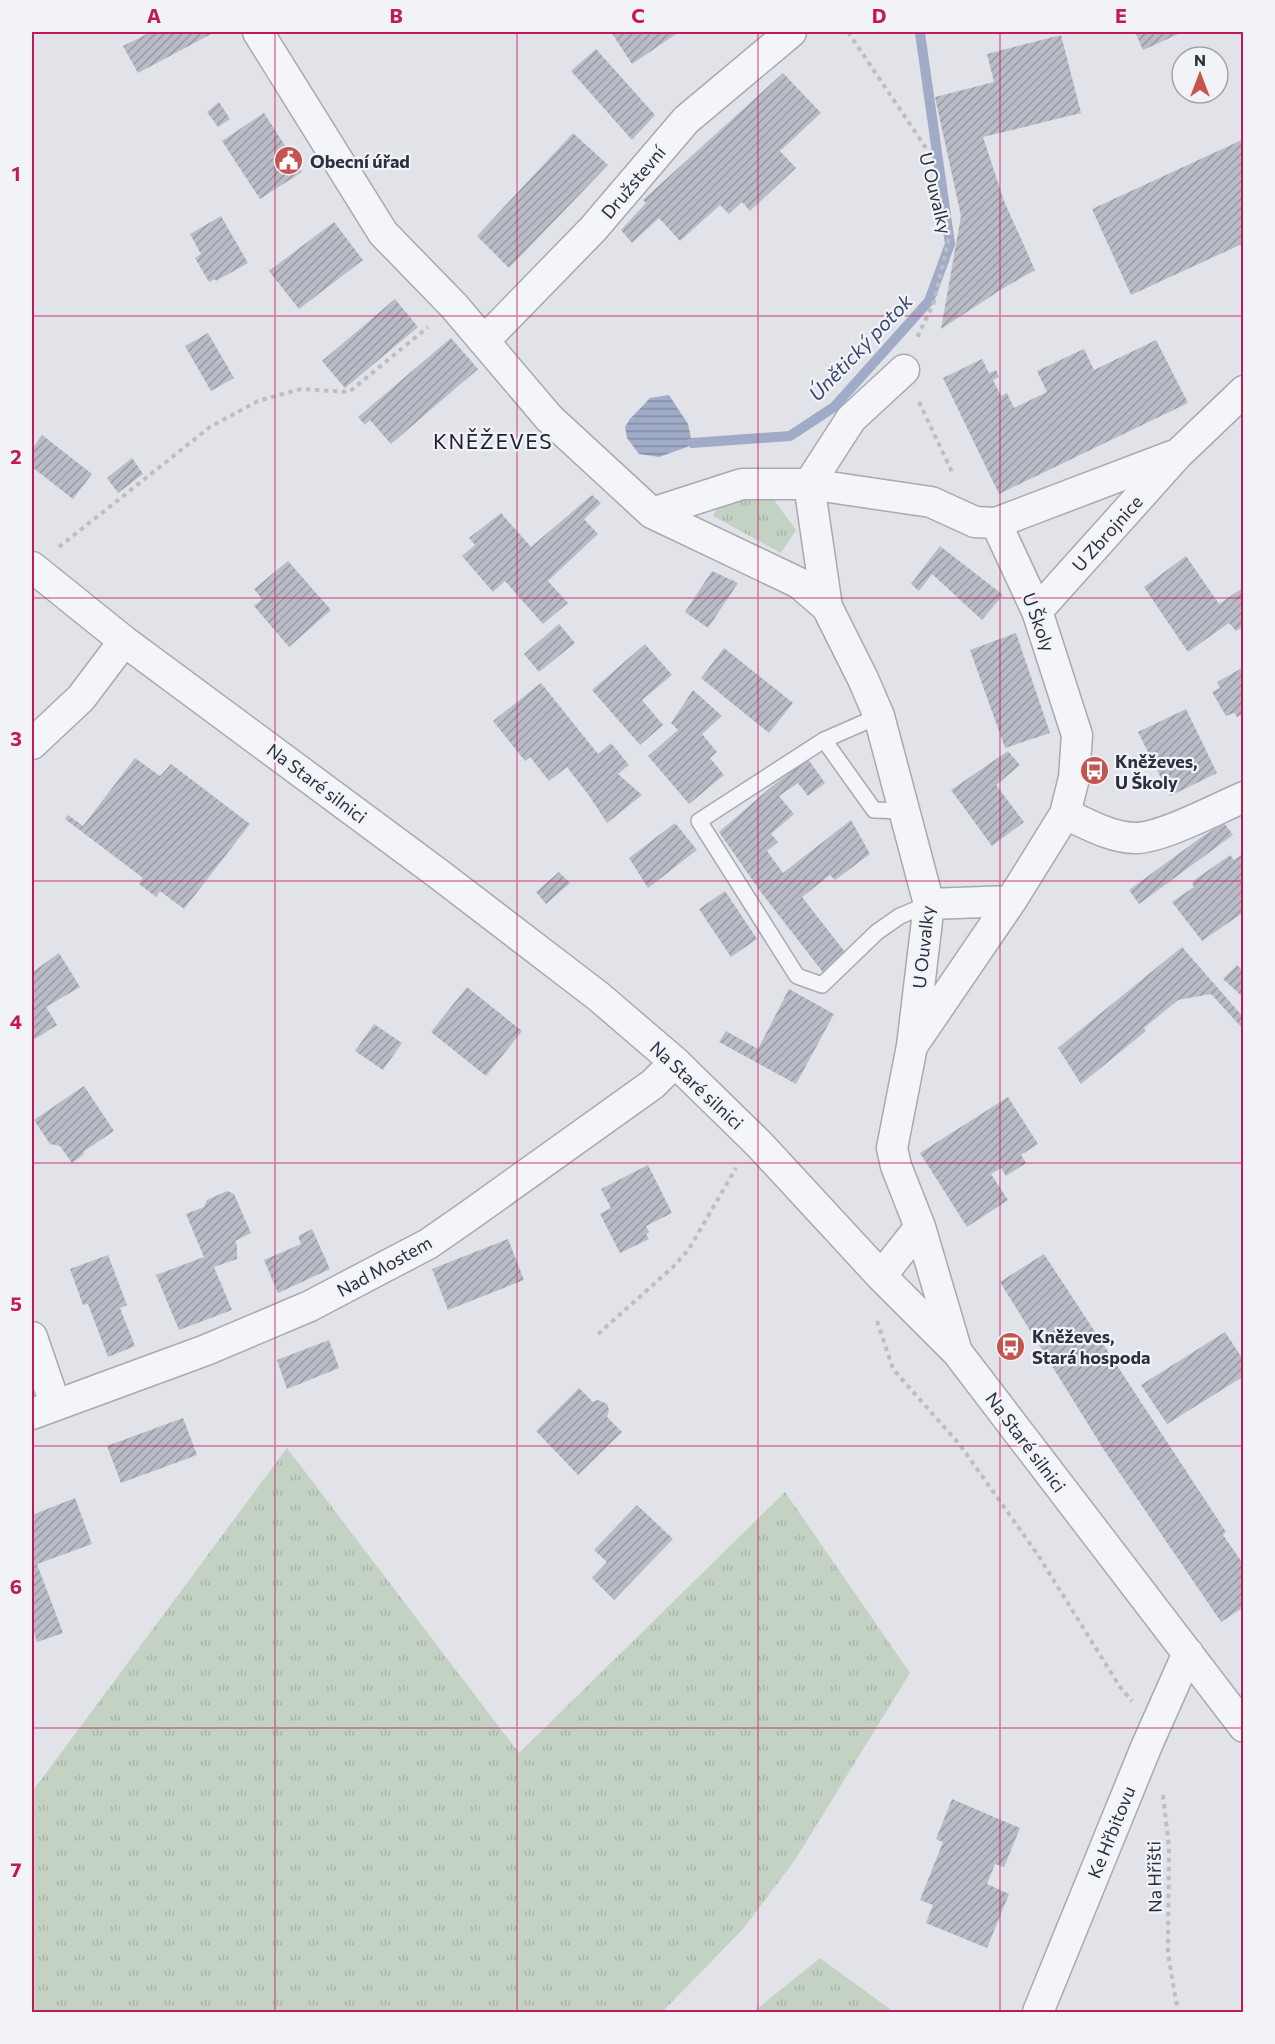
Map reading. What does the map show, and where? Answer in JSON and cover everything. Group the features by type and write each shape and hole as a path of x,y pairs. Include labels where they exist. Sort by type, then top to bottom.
{"street":[{"name":"U Ouvalky","path":"258,32 383,233 454,306 549,418 652,513 799,583 827,607"},
{"name":"Družstevní","path":"484,341 593,229 686,120 791,32"},
{"path":"809,483 850,419 903,369"},
{"name":"U Zbrojnice","path":"1037,611 1178,454 1244,391"},
{"name":"U Zbrojnice","path":"986,522 1178,454"},
{"path":"652,513 742,483 809,483 931,502 986,522"},
{"name":"U Ouvalky","path":"809,483 827,607 879,716 929,904 912,1046 892,1148 896,1166 920,1227 957,1352"},
{"name":"U Školy","path":"912,1046 1011,901 1065,814 1074,778 1077,735 1037,611 986,522"},
{"name":"Na Staré silnici","path":"32,567 124,641 436,872 588,988 675,1062 759,1144 881,1276 957,1352 1244,1726"},
{"path":"32,744 81,698 124,641"},
{"path":"1065,814 1104,831 1133,838 1154,836 1244,797"},
{"path":"929,904 1011,901"},
{"name":"Nad Mostem","path":"32,1337 44,1409 206,1350 310,1306 428,1244 653,1084 675,1062"},
{"path":"881,1276 920,1227"},
{"name":"Ke Hřbitovu","path":"1038,2013 1154,1729 1188,1653"}],"lane":[{"path":"879,716 824,740 699,821 797,976 822,985 877,932 900,916 929,904"},
{"path":"824,740 874,810 905,811"}],"path":[{"name":"U Ouvalky","path":"848,32 926,148 950,234 934,302 903,369"},
{"path":"60,588 51,553 210,427 258,400 301,389 349,392 454,306"},
{"path":"903,369 986,522"},
{"path":"598,1334 673,1267 689,1249 741,1159 759,1144"},
{"path":"881,1276 869,1300 893,1369 960,1445 1038,1555 1120,1687 1154,1729"},
{"name":"Na Hřišti","path":"1162,1792 1169,1847 1168,1954 1178,2013"}],"green space":[{"path":"766,489 796,530 781,553 713,516 723,496"},
{"path":"287,1448 519,1753 785,1492 910,1673 795,1860 744,1928 662,2012 32,2012 32,1792"},
{"path":"820,1958 894,2012 753,2012"}],"water":[{"path":"669,395 688,424 692,443 659,457 639,454 627,438 625,427 650,398"}],"building":[{"path":"151,32 215,32 138,73 123,46"},
{"path":"611,32 679,32 632,64"},
{"path":"1135,32 1183,32 1143,50"},
{"path":"1061,35 1081,113 983,137 1004,201 1035,270 941,329 961,216 935,97 994,82 987,54"},
{"path":"596,49 655,115 632,140 571,71"},
{"path":"783,73 821,113 780,151 796,168 750,211 742,202 729,214 720,205 680,241 659,218 632,243 621,230 646,203 643,200"},
{"path":"219,102 230,119 218,127 207,112"},
{"path":"264,113 302,172 260,199 222,141"},
{"path":"573,133 608,165 509,268 477,236"},
{"path":"1244,139 1244,243 1131,295 1092,209"},
{"path":"221,216 248,263 216,281 215,279 209,282 195,258 201,254 190,234"},
{"path":"334,222 363,260 299,309 269,271"},
{"path":"395,299 418,327 345,388 322,361"},
{"path":"208,333 234,378 211,391 185,346"},
{"path":"451,338 478,369 391,444 370,420 365,425 358,417"},
{"path":"1156,340 1188,403 999,494 943,378 982,359 989,373 996,370 999,377 993,380 1001,396 1007,393 1014,408 1047,392 1037,371 1084,349 1094,370"},
{"path":"42,435 92,474 73,499 32,467 32,449"},
{"path":"132,458 143,474 118,493 107,478"},
{"path":"592,495 601,503 584,519 598,534 548,581 568,603 543,624 505,581 493,592 462,556 475,545 469,538 501,513 531,547"},
{"path":"940,546 1003,595 982,620 932,574 919,591 911,584"},
{"path":"1186,556 1219,604 1244,587 1244,626 1236,631 1229,623 1188,652 1144,587"},
{"path":"288,561 331,610 289,647 254,606 262,599 254,589"},
{"path":"712,571 738,583 708,628 685,612"},
{"path":"559,624 575,643 539,672 524,654"},
{"path":"1016,633 1050,733 1005,748 970,650"},
{"path":"645,644 672,675 642,700 663,725 640,745 592,690"},
{"path":"724,648 793,703 769,733 701,678"},
{"path":"1244,667 1244,714 1237,717 1234,713 1226,716 1212,692 1220,688 1217,682"},
{"path":"541,683 598,754 611,743 629,765 618,774 642,795 607,823 567,767 549,781 530,757 525,761 493,721"},
{"path":"693,690 722,716 702,734 717,752 710,758 724,775 689,804 648,756 678,730 671,723"},
{"path":"1186,709 1217,773 1170,796 1138,732"},
{"path":"1008,751 1020,765 996,785 1024,822 992,846 951,790"},
{"path":"135,758 160,776 171,764 250,824 184,909 160,891 156,897 139,884 143,878 65,819 68,815 83,826"},
{"path":"808,759 825,783 808,796 798,783 779,796 794,814 771,834 778,842 767,851 783,873 851,820 870,854 835,880 830,875 802,897 848,956 825,975 760,891 719,832 771,787"},
{"path":"675,823 697,850 648,888 629,858"},
{"path":"1224,823 1233,835 1139,904 1129,890"},
{"path":"1244,853 1244,912 1202,941 1172,902 1194,887 1192,883 1196,879 1230,855 1234,860"},
{"path":"559,872 570,883 546,904 536,892"},
{"path":"725,891 757,939 731,957 699,909"},
{"path":"1182,947 1244,1018 1244,1030 1211,994 1178,1000 1144,1028 1146,1031 1081,1084 1058,1048"},
{"path":"59,953 80,987 46,1007 57,1025 32,1041 32,968 34,971"},
{"path":"1237,965 1244,972 1244,998 1223,979"},
{"path":"467,987 522,1031 486,1076 431,1032"},
{"path":"789,989 834,1014 796,1084 719,1042 726,1031 758,1049"},
{"path":"374,1024 402,1043 383,1070 355,1051"},
{"path":"84,1086 114,1131 83,1152 84,1154 72,1163 60,1146 50,1144 34,1120"},
{"path":"1008,1097 1038,1144 1021,1155 1026,1163 1006,1176 1001,1168 991,1174 1008,1200 967,1227 920,1153"},
{"path":"648,1165 672,1213 646,1226 649,1239 620,1253 600,1214 611,1208 601,1189"},
{"path":"227,1191 234,1194 251,1233 235,1241 237,1259 214,1267 232,1310 179,1330 156,1275 204,1257 186,1214 204,1207 207,1200"},
{"path":"312,1229 330,1269 278,1293 264,1260 301,1244 298,1236"},
{"path":"508,1239 524,1280 448,1310 432,1269"},
{"path":"1044,1254 1226,1532 1223,1535 1244,1565 1244,1607 1221,1622 1104,1450 1000,1282"},
{"path":"108,1255 127,1305 120,1308 135,1346 108,1357 88,1304 83,1305 70,1269"},
{"path":"1225,1332 1244,1361 1244,1376 1167,1424 1141,1385"},
{"path":"329,1340 339,1368 287,1389 277,1360"},
{"path":"579,1388 593,1402 598,1400 607,1404 609,1410 607,1417 622,1432 578,1475 536,1431"},
{"path":"183,1418 197,1455 121,1483 107,1446"},
{"path":"75,1498 92,1544 37,1564 63,1633 37,1642 32,1627 32,1515"},
{"path":"637,1505 673,1539 614,1600 592,1578 607,1562 594,1550"},
{"path":"952,1799 1020,1828 1004,1867 995,1864 987,1884 1009,1894 987,1948 926,1923 933,1905 920,1900 943,1842 936,1839"}],"waterway":[{"name":"Únětický potok","path":"692,443 790,436 834,407 929,301 950,244 921,32"}],"place":[{"name":"Obecní úřad","path":"289,161"},
{"name":"Kněževes, U Školy","path":"1094,771"},
{"name":"Kněževes, Stará hospoda","path":"1011,1346"}],"district":[{"name":"KNĚŽEVES","path":"493,440"}]}
